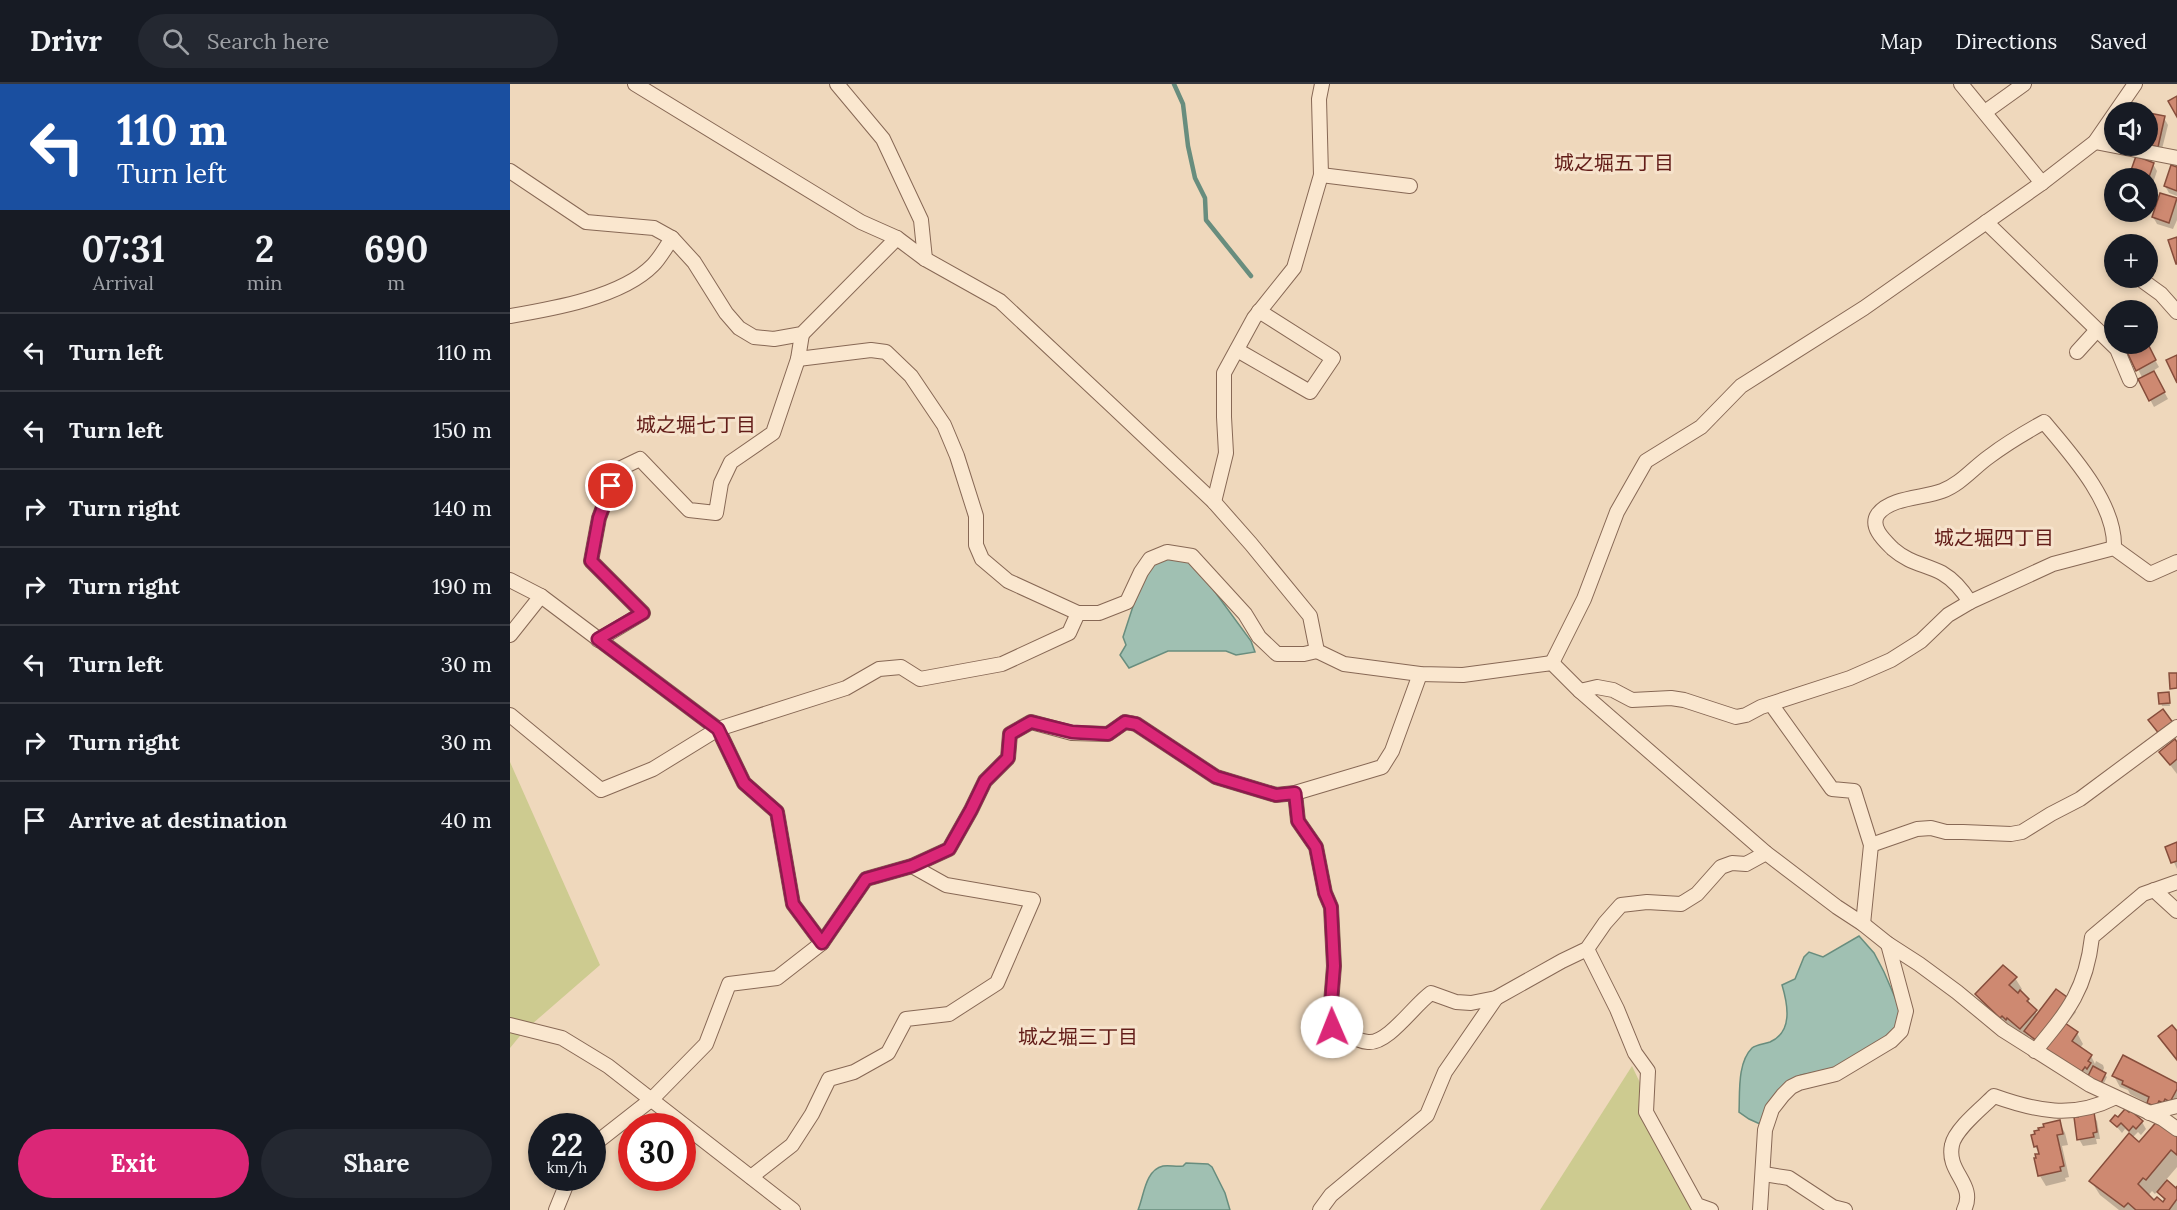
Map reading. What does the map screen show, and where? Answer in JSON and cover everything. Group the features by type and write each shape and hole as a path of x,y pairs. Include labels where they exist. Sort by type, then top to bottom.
{"street":[{"path":"635,84 861,222 897,238 926,259 1000,301 1214,502 1310,616 1317,651"},
{"path":"837,84 884,140 921,220 926,259"},
{"path":"1214,502 1226,453 1224,373 1259,311 1294,268 1321,175 1319,99 1322,84"},
{"path":"1961,84 2042,183"},
{"path":"1985,112 2024,84"},
{"path":"1552,663 1584,599 1617,512 1646,461 1701,427 1741,386 1864,308 2042,183 2095,142 2135,84"},
{"path":"2095,142 2177,158"},
{"path":"510,171 586,222 654,228 672,238 694,262 726,314 739,328 753,337 774,339 802,334 897,238"},
{"path":"1321,175 1410,186"},
{"path":"1986,222 2117,349 2130,380"},
{"path":"510,316 541,311 612,292 636,279 654,265 672,238"},
{"path":"2152,288 2177,312"},
{"path":"1237,350 1310,392 1333,358 1259,311"},
{"path":"2077,352 2097,330"},
{"path":"598,639 643,613 591,561 599,518 617,470 640,459 689,510 716,513 720,483 731,462 773,433 798,359 802,334"},
{"path":"798,359 871,350 886,352 911,376 944,425 957,456 976,516 976,545 982,559 1008,581 1078,613 1099,614 1127,602 1141,572 1150,559 1167,552 1192,556 1245,614 1259,637 1277,654 1304,654 1317,651 1344,664 1420,674 1463,675 1552,663"},
{"path":"1971,602 1961,588 1943,574 1916,564 1892,548 1877,531 1878,515 1904,500 1941,492 1992,454 2044,422 2077,462 2104,506 2114,534 2114,548"},
{"path":"1580,691 1596,687 1613,690 1632,700 1677,699 1736,717 1746,716 1771,704 1850,678 1892,660 1921,641 1948,615 2053,564 2114,548"},
{"path":"2114,548 2150,574 2177,562"},
{"path":"510,580 541,596 718,729 744,783 777,812 793,904 822,943"},
{"path":"510,635 541,596"},
{"path":"510,715 601,790 653,769 718,729 846,688 879,669 901,667 920,679 1002,664 1069,633 1078,613"},
{"path":"1552,663 1580,691 1766,853 1837,907 1919,964 2003,1030 2035,1051 2114,1098 2163,1119 2177,1129"},
{"path":"606,1135 652,1099 705,1044 729,984 777,978 822,943 866,879 912,866 949,849 985,781 1008,758 1010,734 1031,722 1072,732 1108,734 1125,722 1136,724 1216,777 1276,795 1295,793 1382,767 1392,751 1420,674"},
{"path":"1771,704 1832,789 1854,791 1871,844 1863,924"},
{"path":"1871,844 1917,829 2011,834 2022,832 2080,799 2177,727"},
{"path":"1295,793 1298,821 1316,847 1325,893 1331,907 1334,966 1332,1027 1360,1040 1373,1042 1385,1036 1431,993 1456,1002 1471,1003 1496,998 1587,949 1621,905 1647,902 1681,904 1697,894 1721,867 1732,863 1746,864 1766,853"},
{"path":"751,1178 792,1145 813,1114 829,1080 854,1072 888,1053 906,1019 949,1014 997,983 1033,900 946,885 912,866"},
{"path":"2035,1051 2077,994 2087,970 2092,937 2143,894 2177,882"},
{"path":"2154,890 2177,911"},
{"path":"1760,1210 1765,1130 1772,1109 1783,1095 1799,1083 1826,1078 1845,1069 1891,1041 1901,1031 1906,1011 1888,944"},
{"path":"1587,949 1617,1009 1635,1053 1648,1071 1646,1112 1697,1205 1711,1210"},
{"path":"1320,1210 1331,1195 1427,1115 1445,1072 1496,998"},
{"path":"510,1025 562,1038 608,1066 793,1210"},
{"path":"1964,1210 1968,1190 1953,1167 1952,1144 1973,1116 1995,1096 2026,1107 2048,1111 2097,1106 2114,1098"},
{"path":"2149,1113 2177,1106"},
{"path":"1764,1174 1789,1178 1833,1207 1845,1210"},
{"path":"555,1210 564,1191"}],"shaded area":[{"path":"1165,557 1193,562 1251,641 1255,652 1236,655 1226,651 1168,651 1129,668 1120,655 1126,645 1123,637 1137,594 1147,573 1156,562"},
{"path":"510,762 600,965 524,1031 510,1048"},
{"path":"1859,936 1874,953 1884,972 1900,1009 1898,1023 1892,1032 1837,1068 1801,1075 1786,1083 1775,1094 1760,1124 1749,1119 1739,1112 1742,1070 1747,1054 1752,1048 1770,1042 1782,1032 1787,1009 1782,985 1795,979 1804,957 1809,952 1823,957"},
{"path":"1632,1066 1701,1210 1540,1210"},
{"path":"1186,1163 1208,1164 1212,1167 1225,1193 1230,1210 1138,1210 1146,1184 1157,1168 1183,1166"}],"building":[{"path":"2177,96 2177,117 2168,101"},
{"path":"2158,115 2165,116 2158,147"},
{"path":"2136,156 2154,163 2152,168 2132,168"},
{"path":"2171,165 2177,167 2177,191 2164,186"},
{"path":"2160,193 2177,198 2169,223 2158,219"},
{"path":"2177,237 2177,264 2176,264 2168,240"},
{"path":"2128,354 2153,354 2156,360 2136,371"},
{"path":"2177,355 2177,383 2166,360"},
{"path":"2154,371 2165,392 2149,401 2138,379"},
{"path":"2169,673 2177,673 2177,688 2170,689"},
{"path":"2169,692 2170,703 2159,704 2158,693"},
{"path":"2163,709 2174,724 2160,735 2148,720"},
{"path":"2175,739 2177,759 2170,765 2159,752"},
{"path":"2177,842 2177,861 2171,863 2165,847"},
{"path":"2003,965 2017,977 2009,985 2018,993 2020,990 2037,1010 2020,1029 2007,1018 2006,1020 2002,1016 2000,1018 1975,994"},
{"path":"2056,989 2071,1000 2038,1042 2024,1031"},
{"path":"2062,1021 2078,1032 2072,1041 2092,1055 2088,1061 2091,1063 2080,1074 2043,1048"},
{"path":"2172,1025 2177,1031 2177,1060 2158,1036"},
{"path":"2123,1055 2177,1083 2177,1089 2170,1102 2165,1099 2163,1103 2159,1101 2156,1107 2147,1103 2149,1097 2122,1084 2123,1081 2112,1076"},
{"path":"2093,1066 2106,1073 2100,1085 2087,1078"},
{"path":"2125,1109 2129,1112 2130,1110 2143,1121 2136,1129 2133,1126 2129,1131 2121,1123 2117,1127 2110,1121 2115,1115 2118,1117"},
{"path":"2094,1112 2097,1132 2093,1133 2094,1137 2077,1140 2074,1117 2078,1117 2077,1114"},
{"path":"2159,1119 2177,1134 2177,1155 2171,1150 2146,1180 2143,1178 2138,1184 2154,1200 2157,1197 2163,1202 2165,1199 2157,1192 2167,1180 2176,1188 2177,1186 2177,1199 2169,1210 2136,1210 2128,1203 2124,1207 2089,1181 2129,1133 2139,1142"},
{"path":"2060,1120 2063,1134 2057,1135 2064,1166 2060,1167 2061,1171 2038,1176 2034,1158 2036,1158 2035,1154 2039,1154 2037,1146 2034,1147 2031,1135 2035,1134 2034,1131 2039,1130 2038,1128 2044,1127 2043,1124"}],"waterway":[{"path":"1174,84 1183,104 1195,178 1205,198 1206,220 1251,276"}],"district":[{"name":"城之堀五丁目","path":"1614,163"},
{"name":"城之堀七丁目","path":"696,425"},
{"name":"城之堀四丁目","path":"1994,538"},
{"name":"城之堀三丁目","path":"1078,1037"}],"route":[{"path":"611,486 599,518 591,561 643,613 598,639 718,729 744,783 777,812 793,904 822,943 866,879 912,866 949,849 985,781 1008,758 1010,734 1031,722 1072,732 1108,734 1125,722 1136,724 1216,777 1276,795 1295,793 1298,821 1316,847 1325,893 1331,907 1334,966 1332,1027"}]}
